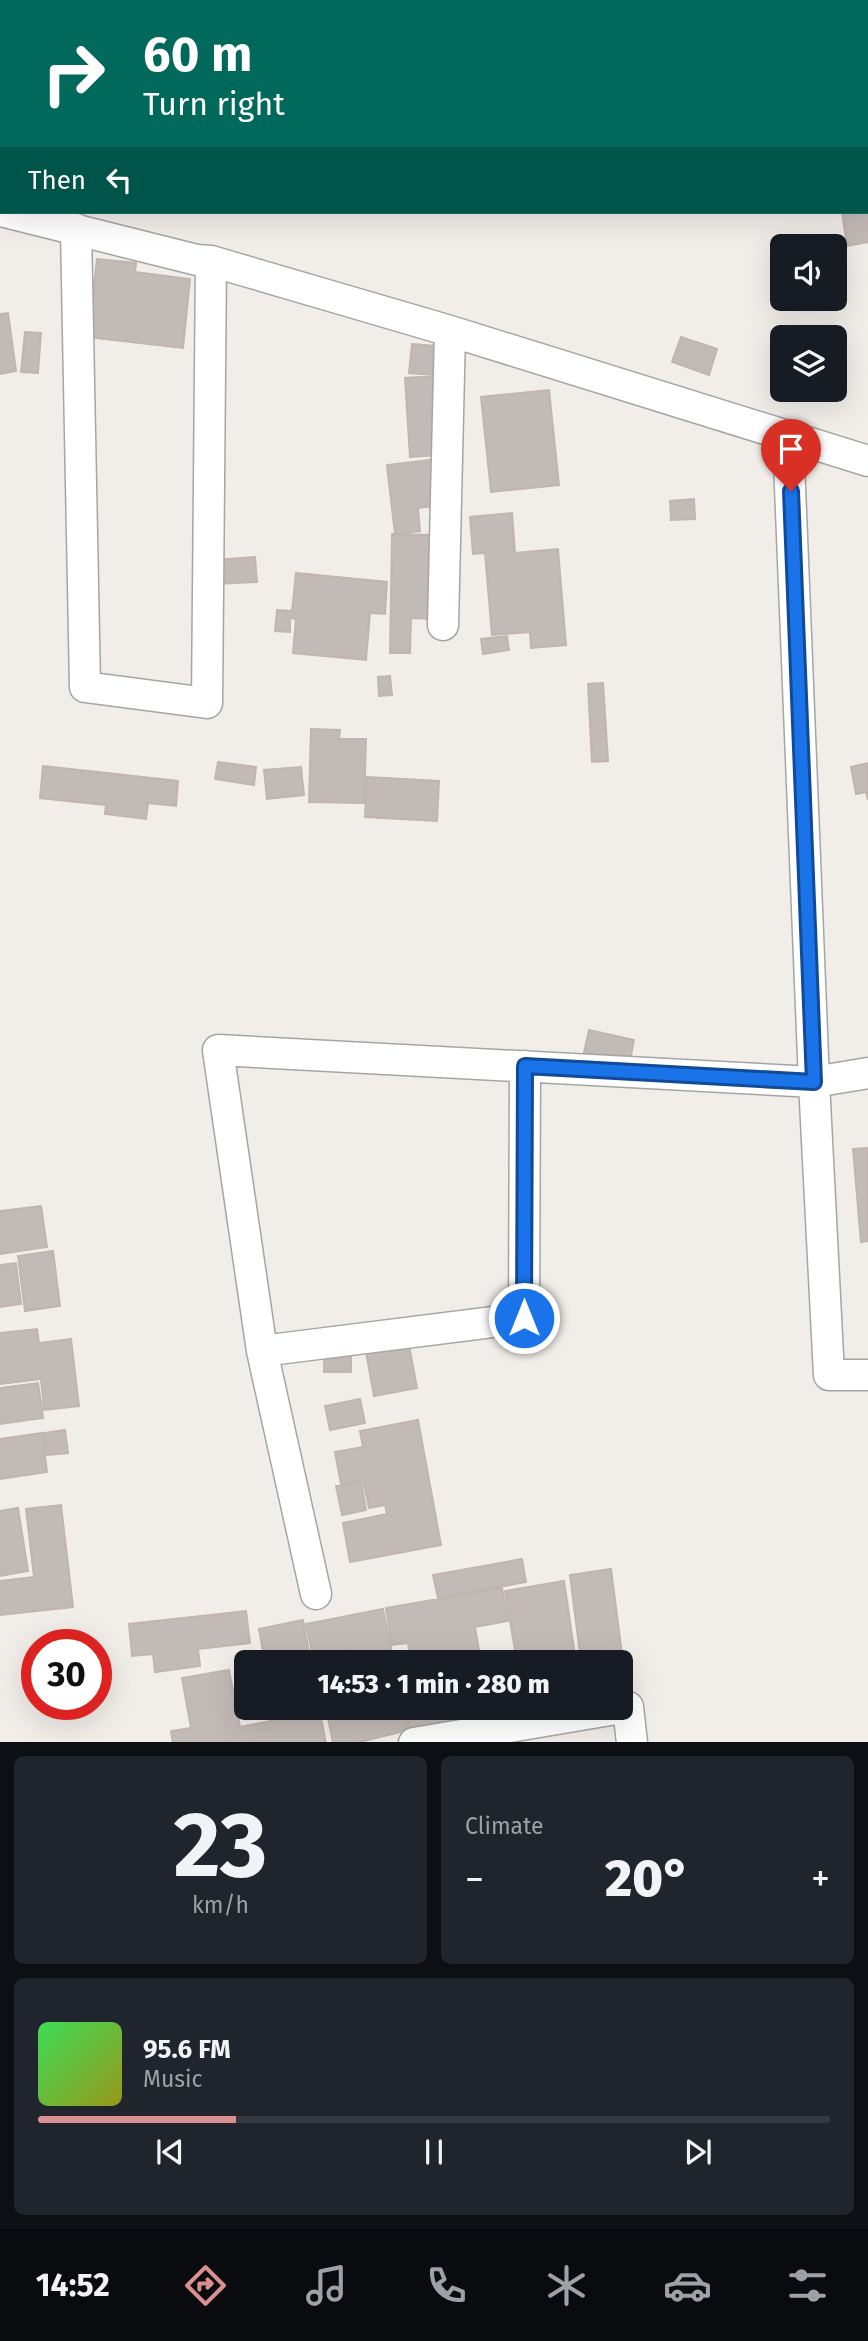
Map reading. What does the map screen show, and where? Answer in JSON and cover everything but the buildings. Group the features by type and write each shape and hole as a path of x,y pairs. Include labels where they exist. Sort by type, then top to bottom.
{"street":[{"path":"42,216 76,229 197,260 211,261 450,331 868,461"},
{"path":"76,229 85,687 207,703 211,261"},
{"path":"443,625 450,331"},
{"path":"789,437 814,1082 829,1375 868,1375"},
{"path":"316,1594 262,1351 218,1050 814,1082 868,1073"},
{"path":"262,1351 524,1318 525,1066"},
{"path":"414,1742 628,1707 632,1742"}],"route":[{"path":"524,1318 525,1066 814,1082 791,491"}]}
